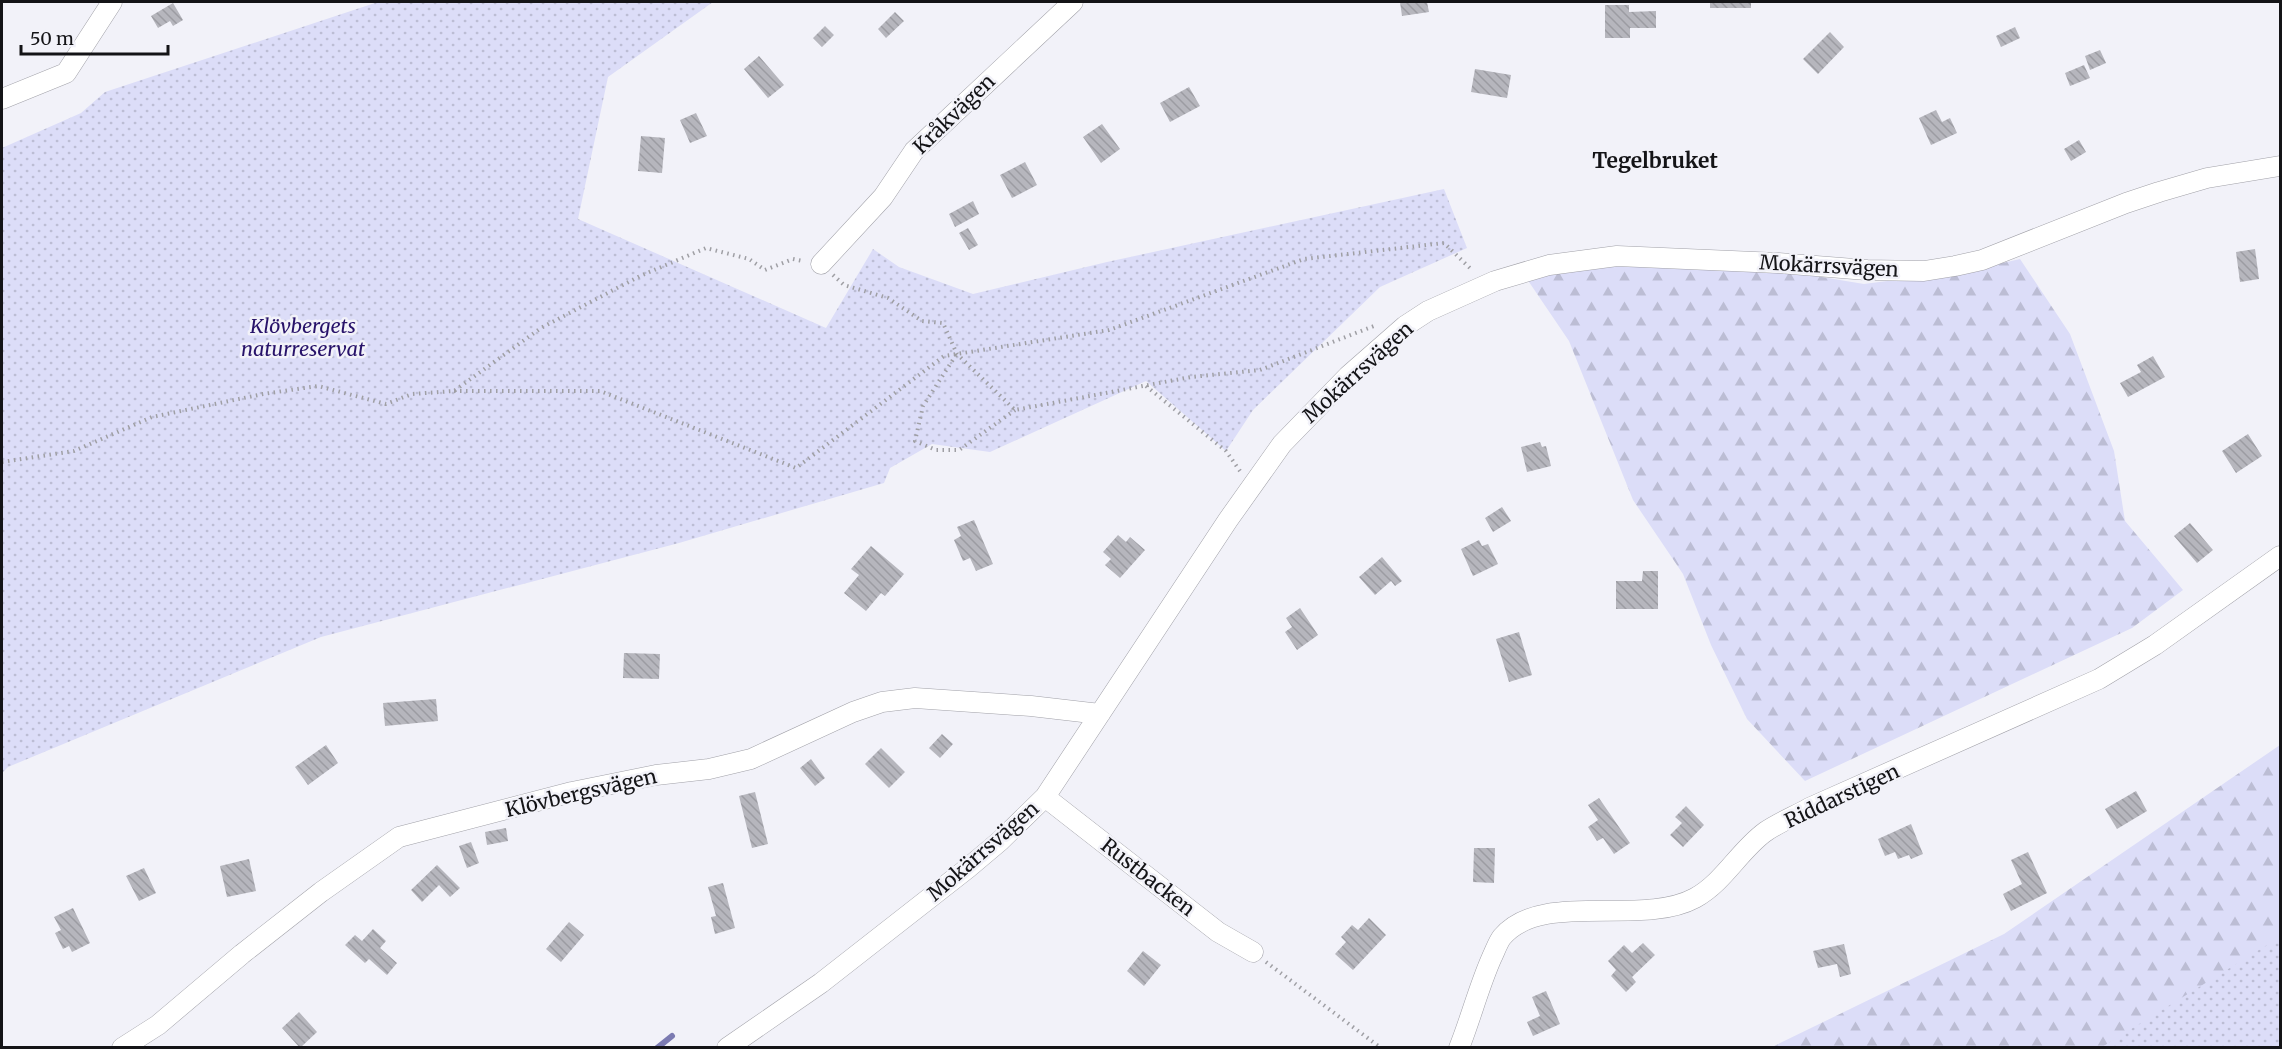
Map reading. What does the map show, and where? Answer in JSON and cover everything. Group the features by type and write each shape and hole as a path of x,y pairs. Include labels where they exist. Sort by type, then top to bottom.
{"street":[{"path":"2,99 66,73 112,2"},
{"name":"Kråkvägen","path":"821,264 883,197 914,151 1073,2"},
{"name":"Mokärrsvägen","path":"727,1047 821,983 968,868 1000,841 1045,797 1282,444 1348,376 1428,311 1487,284 1549,265 1617,256 1779,263 1867,270 1934,269 1982,260 2126,203 2178,186 2207,178 2280,166"},
{"name":"Riddarstigen","path":"1459,1047 1488,966 1501,937 1515,925 1534,916 1545,914 1648,910 1694,898 1720,880 1764,833 1809,808 2099,679 2155,645 2280,556"},
{"name":"Klövbergsvägen","path":"122,1047 158,1025 242,954 321,892 399,837 572,792 656,775 709,769 751,759 853,712 882,702 915,698 1031,706 1100,714"},
{"name":"Rustbacken","path":"1045,797 1218,932 1253,952"}],"path":[{"path":"2,462 74,451 152,417 263,394 318,386 386,404 412,394 454,391 600,391 796,468 944,356 1109,330 1304,259 1444,243 1487,284"},
{"path":"454,391 541,328 640,276 706,248 749,259 765,270 792,259 821,264 844,285 888,298 922,321 943,323 957,354 1015,410"},
{"path":"957,354 923,406 915,441 936,450 959,450 1015,410 1191,377 1260,370 1376,326 1392,338"},
{"path":"1145,386 1226,451 1252,486"},
{"path":"1253,952 1381,1047"}],"green space":[{"name":"Klövbergets naturreservat","path":"378,2 713,2 608,77 578,219 826,328 873,249 899,267 973,294 1107,262 1444,189 1467,248 1380,287 1253,410 1226,451 1146,381 990,452 932,444 890,468 884,483 679,543 321,637 8,767 2,773 2,148 81,113 105,92"},
{"path":"2020,259 2070,334 2114,451 2125,521 2183,590 2132,628 1805,781 1747,719 1711,645 1683,574 1633,500 1569,341 1529,282 1528,275 1617,262 1749,265 1864,284 1972,270"},
{"path":"2280,745 2280,1047 1770,1048 2004,934"},
{"path":"2280,937 2280,1047 2102,1047"}],"building":[{"path":"1400,2 1427,2 1429,12 1402,16"},
{"path":"1710,2 1751,2 1751,8 1710,8"},
{"path":"173,3 183,20 173,26 170,21 158,28 151,16"},
{"path":"1605,5 1629,5 1629,12 1656,11 1656,28 1630,28 1630,38 1605,38"},
{"path":"895,12 904,21 886,38 878,29"},
{"path":"825,26 834,35 822,47 813,38"},
{"path":"2015,27 2020,38 2001,47 1996,36"},
{"path":"1830,32 1844,47 1818,74 1803,59"},
{"path":"2100,50 2106,63 2090,70 2085,56"},
{"path":"759,56 784,85 768,98 744,69"},
{"path":"2084,65 2090,78 2070,86 2065,73"},
{"path":"1475,69 1511,75 1507,98 1471,92"},
{"path":"1189,87 1200,106 1170,122 1160,103"},
{"path":"1936,110 1942,122 1950,118 1957,133 1931,145 1919,118"},
{"path":"696,113 707,136 690,143 680,120"},
{"path":"1102,124 1120,149 1101,163 1083,137"},
{"path":"641,136 665,138 662,173 638,171"},
{"path":"2079,140 2086,152 2071,161 2064,149"},
{"path":"1025,162 1037,185 1012,198 1000,175"},
{"path":"973,201 979,214 955,227 949,214"},
{"path":"968,228 978,245 969,250 959,233"},
{"path":"2255,249 2259,279 2240,282 2236,252"},
{"path":"2153,356 2165,377 2128,397 2120,383 2141,372 2137,365"},
{"path":"2248,434 2262,456 2236,473 2222,451"},
{"path":"1540,442 1542,447 1546,446 1551,466 1527,472 1521,447"},
{"path":"1502,507 1511,521 1493,532 1485,518"},
{"path":"974,520 993,564 976,571 970,558 963,561 954,540 961,536 957,527"},
{"path":"2190,523 2213,550 2197,563 2174,536"},
{"path":"1118,535 1126,542 1130,537 1145,550 1120,578 1105,565 1111,559 1103,552"},
{"path":"1479,540 1482,546 1488,544 1498,564 1473,576 1461,549"},
{"path":"871,546 904,574 885,596 881,593 866,611 844,593 859,575 851,569"},
{"path":"1382,557 1402,581 1395,586 1391,581 1375,595 1359,577"},
{"path":"1643,571 1658,571 1658,609 1616,609 1616,581 1642,581"},
{"path":"1300,608 1318,635 1297,650 1285,632 1292,627 1286,618"},
{"path":"1519,632 1532,675 1509,682 1496,639"},
{"path":"624,653 660,654 659,679 623,678"},
{"path":"436,699 438,721 385,726 383,703"},
{"path":"942,734 953,744 940,758 929,748"},
{"path":"326,745 338,763 308,785 295,767"},
{"path":"881,748 905,772 889,788 865,764"},
{"path":"811,759 825,778 815,786 800,768"},
{"path":"2136,791 2147,811 2117,829 2105,809"},
{"path":"755,792 768,844 752,848 739,796"},
{"path":"1599,798 1630,843 1614,854 1603,838 1597,841 1588,827 1598,820 1588,805"},
{"path":"1686,806 1704,825 1683,847 1670,835 1682,823 1675,817"},
{"path":"1911,824 1923,854 1911,859 1909,855 1898,859 1895,852 1885,856 1878,839"},
{"path":"506,828 508,841 487,845 485,832"},
{"path":"471,842 479,863 467,868 459,846"},
{"path":"1474,848 1495,848 1494,883 1473,882"},
{"path":"2028,852 2047,893 2011,911 2003,894 2022,884 2011,860"},
{"path":"249,859 256,891 227,897 220,866"},
{"path":"437,865 460,888 450,897 439,885 422,902 411,890"},
{"path":"144,868 156,893 139,901 126,876"},
{"path":"723,883 735,928 715,934 711,917 716,916 708,887"},
{"path":"73,908 90,943 72,952 69,946 63,949 55,933 61,930 54,917"},
{"path":"1369,918 1386,935 1353,970 1335,954 1346,942 1341,937 1352,925 1358,930"},
{"path":"569,922 584,935 561,962 546,949"},
{"path":"373,929 386,941 380,948 397,963 387,975 369,959 365,963 345,945 355,935 362,941"},
{"path":"1643,943 1655,955 1632,977 1636,982 1626,992 1611,976 1616,970 1608,961 1624,945 1632,953"},
{"path":"1844,944 1851,974 1840,977 1837,964 1818,968 1813,951"},
{"path":"1143,951 1161,965 1144,986 1127,971"},
{"path":"1546,991 1560,1024 1533,1036 1527,1022 1540,1016 1532,997"},
{"path":"299,1012 317,1032 300,1048 282,1028"}],"waterway":[{"path":"657,1048 672,1036"}],"district":[{"name":"Tegelbruket","path":"1655,161"}]}
